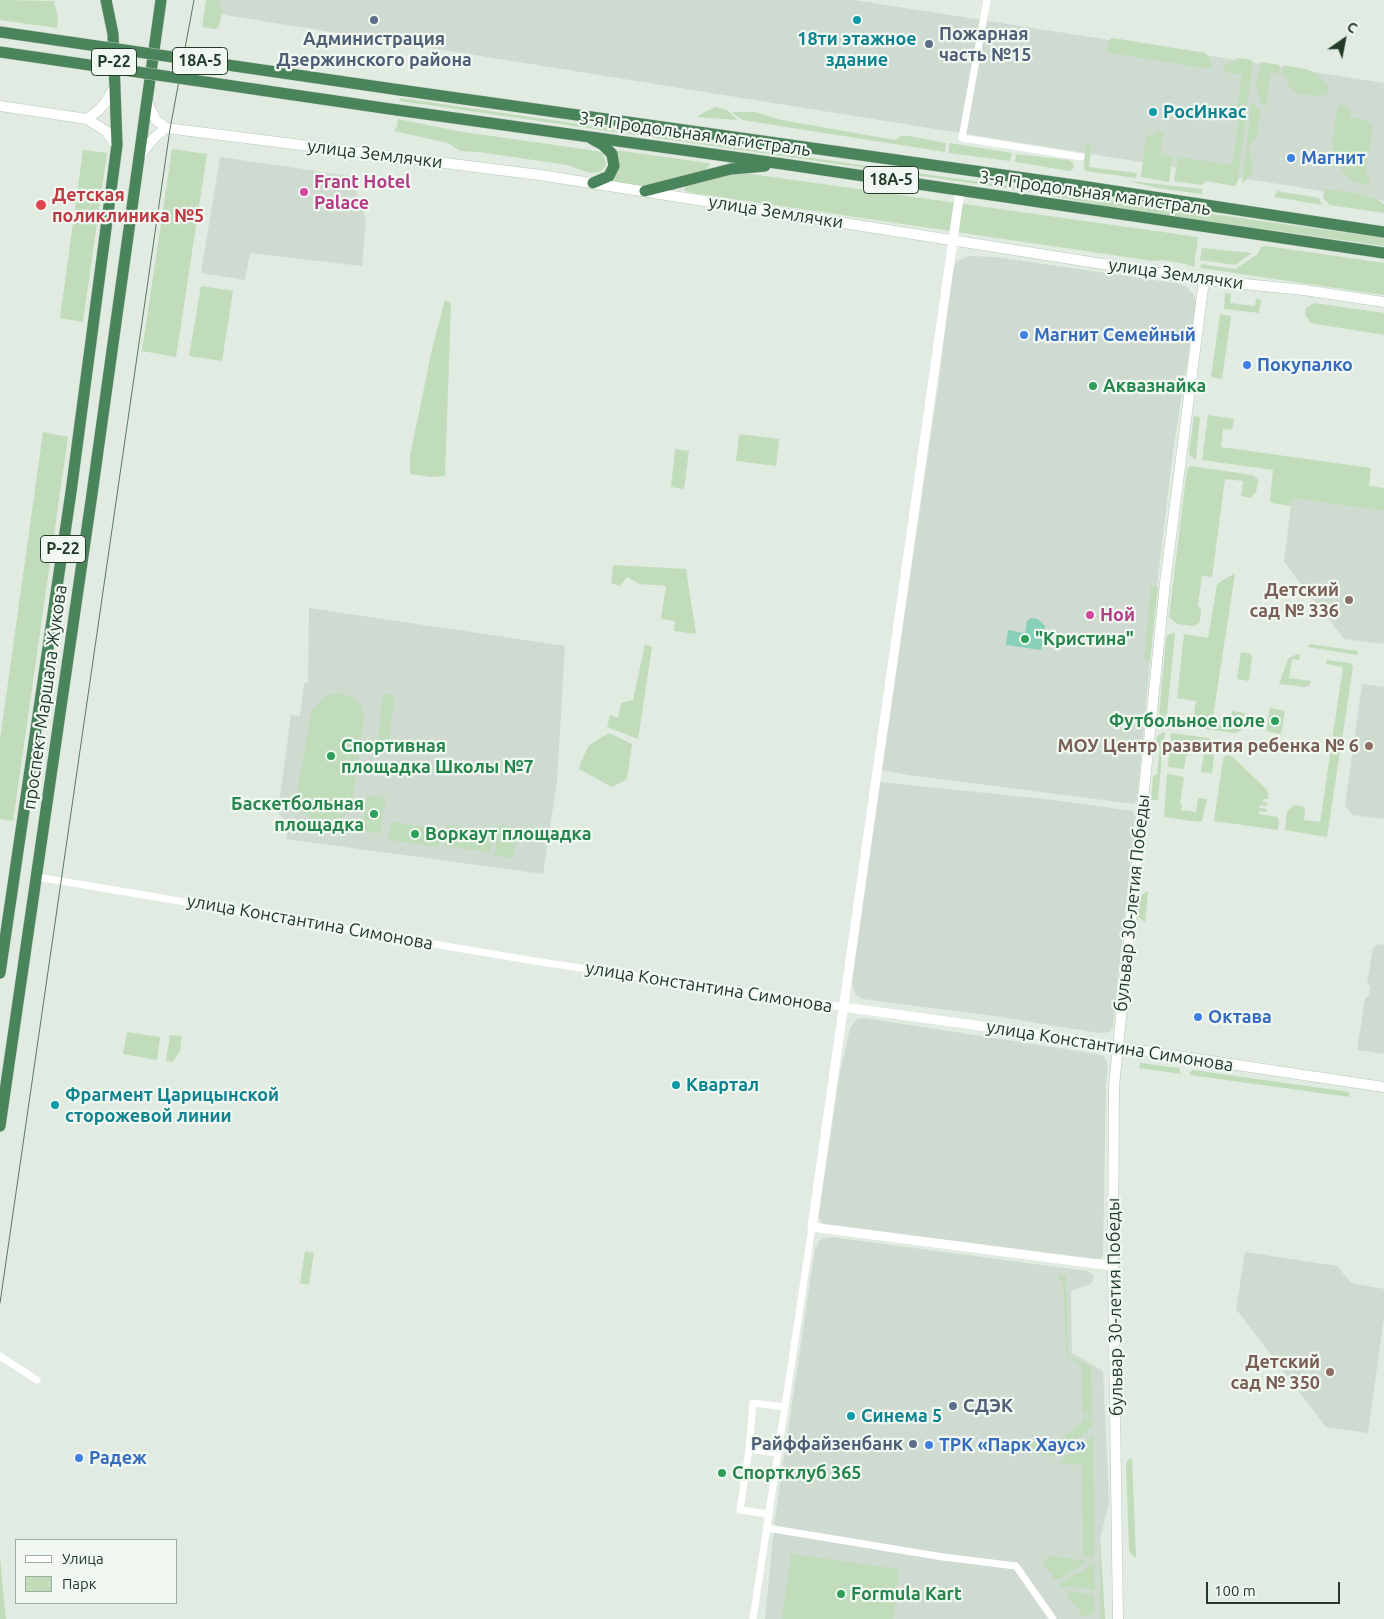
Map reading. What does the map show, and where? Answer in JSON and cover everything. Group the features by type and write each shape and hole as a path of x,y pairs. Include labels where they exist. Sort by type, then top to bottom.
{"highway":[{"name":"Р-22","path":"106,0 113,34 115,85"},
{"name":"Р-22","path":"147,102 161,0"},
{"name":"3-я Продольная магистраль","path":"0,32 1061,183 1384,232"},
{"name":"3-я Продольная магистраль","path":"0,52 783,164 1384,253"},
{"name":"проспект Маршала Жукова","path":"0,973 71,492 117,147 115,85"},
{"name":"проспект Маршала Жукова","path":"0,1126 147,102"},
{"path":"588,136 603,145 612,154 614,166 609,176 593,183"},
{"path":"644,191 731,169 783,164"}],"main road":[{"path":"87,118 99,110 106,102 115,85"},
{"path":"140,155 154,138 166,128 156,120 147,102"},
{"path":"0,106 87,118 106,131 117,147"},
{"name":"улица Землячки","path":"166,128 593,183 1204,280 1304,290 1384,302"},
{"name":"бульвар 30-летия Победы","path":"1118,1619 1113,1266 1114,1086 1165,583 1204,280"},
{"name":"улица Константина Симонова","path":"1117,1047 1384,1086"}],"street":[{"path":"986,4 962,138 1081,157"},
{"path":"753,1619 812,1227 959,195 954,190"},
{"name":"улица Константина Симонова","path":"37,877 534,960 1117,1047"},
{"path":"812,1227 1113,1266"},
{"path":"0,1356 36,1380"},
{"path":"769,1514 740,1510 749,1449 753,1403 785,1407"},
{"path":"749,1449 778,1453"},
{"path":"766,1528 943,1557 1016,1566 1053,1619"}],"shaded area":[{"path":"216,0 854,0 1384,83 1384,201 213,13"},
{"path":"220,157 351,176 366,220 362,266 250,253 245,280 201,273"},
{"path":"970,256 995,257 1181,284 1188,288 1195,297 1196,306 1173,451 1158,577 1137,800 1134,804 882,770 940,373 952,271 957,261"},
{"name":"Детский сад № 336","path":"1292,498 1384,511 1384,644 1344,639 1284,562"},
{"path":"309,608 565,646 557,781 543,874 286,839 288,826 278,812 291,715 300,716 304,683 308,683"},
{"name":"\"Кристина\"","path":"1031,618 1038,619 1045,626 1041,650 1006,645 1008,630 1025,633 1027,621"},
{"name":"МОУ Центр развития ребенка № 6","path":"1362,684 1384,687 1384,819 1352,815 1345,805"},
{"path":"880,782 1053,800 1133,811 1135,817 1113,1027 1110,1032 1099,1033 994,1016 863,999 855,994 852,983"},
{"path":"1377,944 1384,945 1384,1054 1357,1050 1365,999 1369,995 1370,987 1367,983 1373,948"},
{"path":"864,1018 1097,1054 1105,1057 1108,1067 1106,1084 1103,1256 1101,1258 1096,1260 824,1225 819,1218 819,1214 840,1072 850,1028 857,1019"},
{"path":"831,1237 1087,1271 1093,1275 1093,1281 1090,1284 1071,1291 1072,1353 1103,1371 1109,1503 1100,1539 1105,1619 765,1619 775,1518 815,1249 823,1238"},
{"name":"Детский сад № 350","path":"1245,1252 1337,1266 1351,1283 1384,1289 1384,1317 1368,1433 1326,1427 1236,1309"}],"green space":[{"path":"0,0 54,1 58,17 57,28 0,20"},
{"path":"206,0 220,0 219,6 223,7 219,27 215,29 202,27"},
{"path":"1110,39 1205,53 1210,58 1211,69 1106,52"},
{"path":"1238,58 1253,62 1236,185 1206,181 1202,185 1174,181 1178,157 1232,165 1241,108 1237,107 1242,75 1224,72 1224,67"},
{"path":"1261,62 1280,65 1278,73 1270,74 1266,106 1260,103 1256,85"},
{"path":"1283,65 1306,69 1317,74 1327,85 1329,90 1327,94 1319,96 1300,94 1295,91 1288,85 1286,75 1282,74"},
{"path":"400,98 874,167 1384,238 1384,246 1116,208 1033,192 400,101"},
{"path":"1252,103 1260,110 1257,137 1252,141 1248,150 1253,161 1251,175 1242,184 1251,105"},
{"path":"1338,105 1348,106 1351,117 1368,121 1373,128 1366,168 1371,187 1351,180 1335,158 1332,144"},
{"path":"716,107 727,110 738,120 697,117"},
{"path":"732,112 755,112 782,120 895,140 901,136 908,136 946,143 945,152 742,120"},
{"path":"398,119 463,132 597,151 603,154 606,164 600,172 590,173 567,165 460,151 448,143 394,131 397,127"},
{"path":"1156,131 1163,132 1160,154 1172,157 1169,182 1141,177 1146,136 1155,134"},
{"path":"949,143 1012,153 1010,161 949,153"},
{"path":"1090,144 1089,167 1137,173 1136,178 1085,171 1085,146"},
{"path":"172,149 207,154 176,357 142,351"},
{"path":"83,150 107,153 83,322 60,318"},
{"path":"615,150 710,164 706,170 641,186 608,181 619,169 619,156"},
{"path":"1016,154 1068,160 1074,166 1069,171 1015,162"},
{"path":"737,172 1198,237 1194,267 1162,260 1153,261 693,193 684,189 686,186"},
{"path":"1129,181 1202,189 1202,194 1157,188"},
{"path":"1325,189 1362,194 1378,200 1384,204 1384,213 1330,205 1323,198"},
{"path":"1277,191 1319,198 1322,205 1274,197"},
{"path":"1267,246 1384,263 1384,295 1200,268 1201,264 1235,269 1258,254 1261,247"},
{"path":"1202,248 1252,253 1235,265 1200,260"},
{"path":"201,286 233,291 222,361 189,356"},
{"path":"1225,293 1231,294 1230,303 1255,306 1256,299 1261,300 1259,313 1224,309"},
{"path":"445,300 451,303 445,476 432,477 410,474 410,456 432,349"},
{"path":"1314,303 1384,313 1384,335 1311,323 1305,315 1306,308"},
{"path":"1220,314 1231,316 1222,379 1211,377"},
{"path":"1208,415 1234,419 1232,430 1223,429 1221,447 1371,468 1369,486 1384,488 1384,511 1292,498 1291,506 1272,503 1270,500 1273,470 1202,460"},
{"path":"1194,416 1200,417 1196,459 1190,456 1189,453"},
{"path":"43,432 68,437 13,821 0,819 0,740"},
{"path":"739,434 779,439 776,466 736,461"},
{"path":"675,449 689,451 684,489 671,487"},
{"path":"1191,466 1252,475 1257,478 1258,482 1256,492 1251,498 1241,496 1243,481 1225,479 1212,577 1202,576 1198,605 1201,610 1200,621 1194,626 1177,624 1169,617 1187,469"},
{"path":"613,565 686,569 696,634 674,631 675,621 661,619 666,586 640,584 627,577 620,586 611,583"},
{"path":"1235,573 1212,724 1229,727 1232,711 1245,713 1242,730 1235,733 1192,727 1196,701 1177,698 1184,634 1208,638 1217,584"},
{"path":"1151,586 1158,587 1150,660 1144,659"},
{"path":"1175,633 1166,723 1160,720 1159,716 1166,638 1169,634"},
{"path":"645,644 652,647 638,739 607,727 610,715 618,718 621,703 633,700"},
{"path":"1309,644 1358,651 1357,655 1308,647"},
{"path":"1241,652 1252,656 1249,681 1237,679"},
{"path":"1297,654 1300,655 1299,660 1292,659 1289,678 1311,681 1310,685 1305,687 1279,684 1288,659"},
{"path":"1327,660 1350,663 1353,667 1327,837 1285,830 1287,812 1294,805 1305,807 1304,820 1320,822 1343,667 1326,664"},
{"name":"Спортивная площадка Школы №7","path":"341,693 350,696 362,706 364,719 352,801 344,816 335,821 322,823 311,819 302,811 296,800 297,792 312,710 323,698"},
{"path":"383,693 395,695 388,749 377,747"},
{"name":"Футбольное поле","path":"1270,708 1285,711 1281,734 1266,731"},
{"path":"1165,732 1164,739 1161,740 1163,743 1158,800 1151,800 1153,776 1157,774 1160,747 1156,744 1157,737"},
{"path":"609,733 632,744 627,779 612,787 579,769 589,745"},
{"path":"1171,733 1212,740 1212,754 1214,755 1212,773 1201,772 1204,753 1189,751 1188,756 1186,756 1184,769 1168,767"},
{"path":"1226,755 1233,757 1266,789 1268,799 1263,799 1263,802 1268,803 1267,806 1260,805 1259,808 1267,809 1267,812 1259,811 1259,814 1277,817 1279,820 1278,830 1214,821 1223,759"},
{"path":"1167,774 1184,777 1180,804 1182,805 1181,810 1196,812 1198,798 1207,799 1202,821 1164,817"},
{"name":"Баскетбольная площадка","path":"367,795 386,798 380,834 361,831"},
{"name":"Воркаут площадка","path":"391,822 442,829 439,847 388,840"},
{"name":"Воркаут площадка","path":"447,825 493,832 490,852 444,846"},
{"path":"499,825 518,828 513,858 494,855"},
{"path":"1148,891 1145,922 1138,917 1140,896"},
{"path":"127,1032 160,1037 157,1060 123,1054"},
{"path":"170,1035 182,1036 180,1051 173,1062 166,1061"},
{"path":"1140,1063 1179,1068 1181,1074 1139,1068"},
{"path":"1193,1070 1349,1092 1349,1097 1190,1075 1190,1072"},
{"path":"305,1251 314,1253 309,1285 300,1283"},
{"path":"1058,1275 1066,1276 1069,1358 1066,1356 1063,1281 1058,1279"},
{"path":"1072,1357 1091,1367 1092,1415 1083,1414 1081,1365 1071,1359"},
{"path":"1083,1417 1092,1418 1092,1427 1054,1457 1019,1451 1020,1440 1054,1444 1083,1422"},
{"path":"1093,1435 1094,1557 1083,1556 1082,1465 1058,1463"},
{"path":"1132,1458 1136,1558 1129,1550 1126,1464"},
{"path":"1100,1539 1105,1619 1100,1619"},
{"name":"Formula Kart","path":"791,1554 899,1569 893,1619 782,1619"},
{"path":"1050,1556 1087,1561 1056,1581 1042,1562"},
{"path":"0,1558 6,1619 0,1619"},
{"path":"1095,1563 1095,1590 1067,1586 1062,1588 1059,1584"},
{"path":"1071,1591 1094,1595 1095,1612 1084,1617 1066,1594"}],"tram line":[{"path":"0,1303 170,129 194,0"}],"place":[{"name":"Администрация Дзержинского района","path":"374,20"},
{"name":"18ти этажное здание","path":"857,20"},
{"name":"Пожарная часть №15","path":"929,44"},
{"name":"РосИнкас","path":"1153,112"},
{"name":"Магнит","path":"1291,158"},
{"name":"Frant Hotel Palace","path":"304,192"},
{"name":"Детская поликлиника №5","path":"41,205"},
{"name":"Магнит Семейный","path":"1024,335"},
{"name":"Покупалко","path":"1247,365"},
{"name":"Аквазнайка","path":"1093,386"},
{"name":"Детский сад № 336","path":"1349,600"},
{"name":"Ной","path":"1090,615"},
{"name":"\"Кристина\"","path":"1025,639"},
{"name":"Футбольное поле","path":"1275,721"},
{"name":"МОУ Центр развития ребенка № 6","path":"1369,746"},
{"name":"Спортивная площадка Школы №7","path":"331,756"},
{"name":"Баскетбольная площадка","path":"374,814"},
{"name":"Воркаут площадка","path":"415,834"},
{"name":"Октава","path":"1198,1017"},
{"name":"Квартал","path":"676,1085"},
{"name":"Фрагмент Царицынской сторожевой линии","path":"55,1105"},
{"name":"Детский сад № 350","path":"1330,1372"},
{"name":"СДЭК","path":"953,1406"},
{"name":"Синема 5","path":"851,1416"},
{"name":"Райффайзенбанк","path":"913,1444"},
{"name":"ТРК «Парк Хаус»","path":"929,1445"},
{"name":"Радеж","path":"79,1458"},
{"name":"Спортклуб 365","path":"722,1473"},
{"name":"Formula Kart","path":"841,1594"}]}
